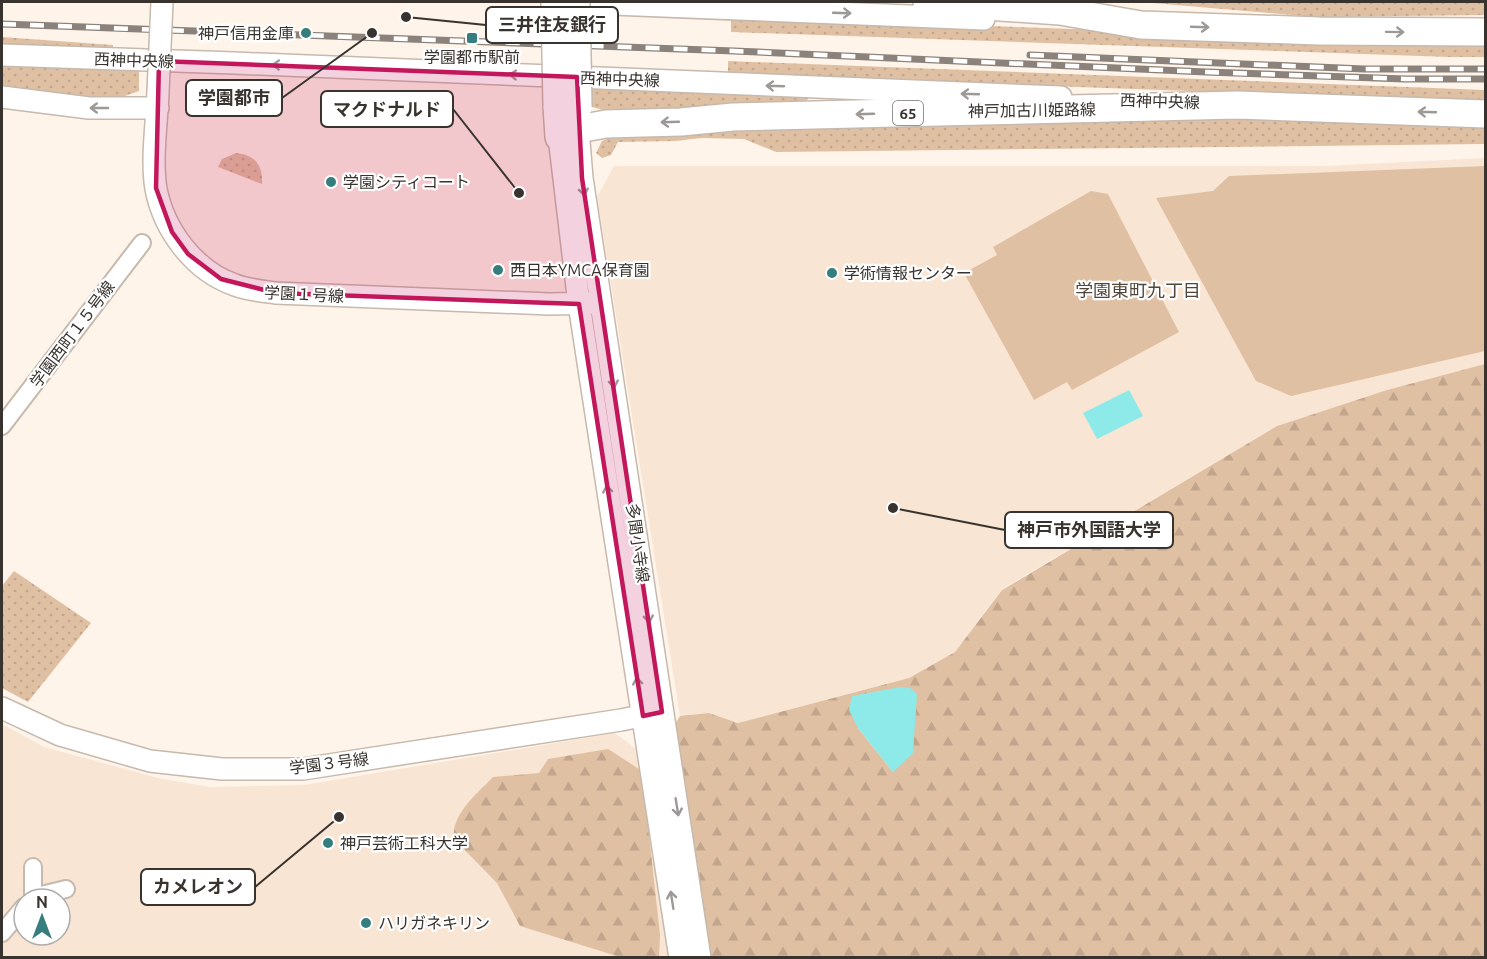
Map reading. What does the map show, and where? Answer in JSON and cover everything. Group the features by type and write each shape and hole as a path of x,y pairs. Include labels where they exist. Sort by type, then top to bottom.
{"main road":[{"path":"554,2 568,120"},
{"path":"568,120 576,2"},
{"path":"927,2 1060,11 1141,25 1331,31 1485,32"},
{"name":"神戸加古川姫路線","path":"568,120 606,124 681,122 733,117 1238,105 1485,114"}],"street":[{"name":"学園１号線","path":"162,2 156,188 172,232 188,254 208,270 227,282 254,290 276,293 579,304 601,301"},
{"path":"554,2 1141,25"},
{"name":"西神中央線","path":"2,56 257,64 1238,105"},
{"path":"2,97 89,108 158,100"},
{"name":"多聞小寺線","path":"568,120 582,178 601,301 681,957"},
{"name":"多聞小寺線","path":"568,120 579,304 652,714 700,957"},
{"name":"学園西町１５号線","path":"2,426 142,243"},
{"name":"学園３号線","path":"2,708 60,735 150,761 222,769 303,769 652,714"},
{"path":"31,887 33,867"},
{"path":"2,933 12,921"}],"highlighted area":[{"path":"159,61 577,77 582,178 662,712 643,716 579,304 276,293 221,279 188,254 172,232 156,188"}],"shaded area":[{"path":"1485,158 1485,364 1387,390 1277,426 1002,589 955,652 909,678 738,723 709,713 680,716 597,197 614,166 1326,166"},
{"name":"神戸芸術工科大学","path":"2,724 44,747 158,778 209,787 304,785 615,733 645,756 668,957 2,957"}],"green space":[{"path":"1141,2 1485,2 1486,15 1315,17"},
{"path":"731,17 1450,42 1485,41 1486,57 731,32"},
{"path":"2,37 113,45 113,49 2,44"},
{"path":"728,61 1485,90 1485,102 728,74"},
{"path":"2,66 139,71 139,91 122,97 65,96 2,88"},
{"path":"591,86 809,98 795,108 618,114 592,107"},
{"path":"1141,114 1486,126 1485,144 776,152 744,139 702,138 618,142 611,155 602,158 596,153 602,141 612,137 615,131"},
{"path":"236,153 248,156 257,162 261,171 262,184 218,167 222,159"},
{"path":"1485,166 1485,351 1291,396 1256,381 1156,198 1213,191 1229,176"},
{"path":"1091,191 1108,194 1179,332 1072,390 1067,382 1034,400 964,273 997,255 993,247"},
{"path":"1485,364 1485,957 711,957 673,727 680,716 709,713 738,723 909,678 955,652 1002,590 1277,426 1387,390","holes":["852,696 893,772 858,728"]},
{"path":"14,571 91,623 28,702 2,688 2,586"},
{"path":"608,749 639,769 646,807 660,935 659,957 620,957 520,926 497,883 454,839 457,821 466,805 493,777 539,773 548,759"}],"water":[{"path":"1129,390 1143,416 1097,439 1083,413"},
{"path":"900,687 910,688 917,694 913,753 893,772 858,728 849,710 852,696"}],"railway":[{"path":"2,24 734,51 1206,72 1405,79 1486,79"},
{"path":"1030,55 1364,69 1486,69"}],"place":[{"name":"三井住友銀行","path":"406,17"},
{"name":"神戸信用金庫","path":"306,33"},
{"name":"学園都市","path":"372,33"},
{"name":"学園都市駅前","path":"472,38"},
{"name":"学園シティコート","path":"331,182"},
{"name":"マクドナルド","path":"519,193"},
{"name":"西日本YMCA保育園","path":"498,270"},
{"name":"学術情報センター","path":"832,273"},
{"name":"神戸市外国語大学","path":"893,508"},
{"name":"カメレオン","path":"339,817"},
{"name":"神戸芸術工科大学","path":"328,843"},
{"name":"ハリガネキリン","path":"366,923"}],"district":[{"name":"学園東町九丁目","path":"1138,290"}]}
